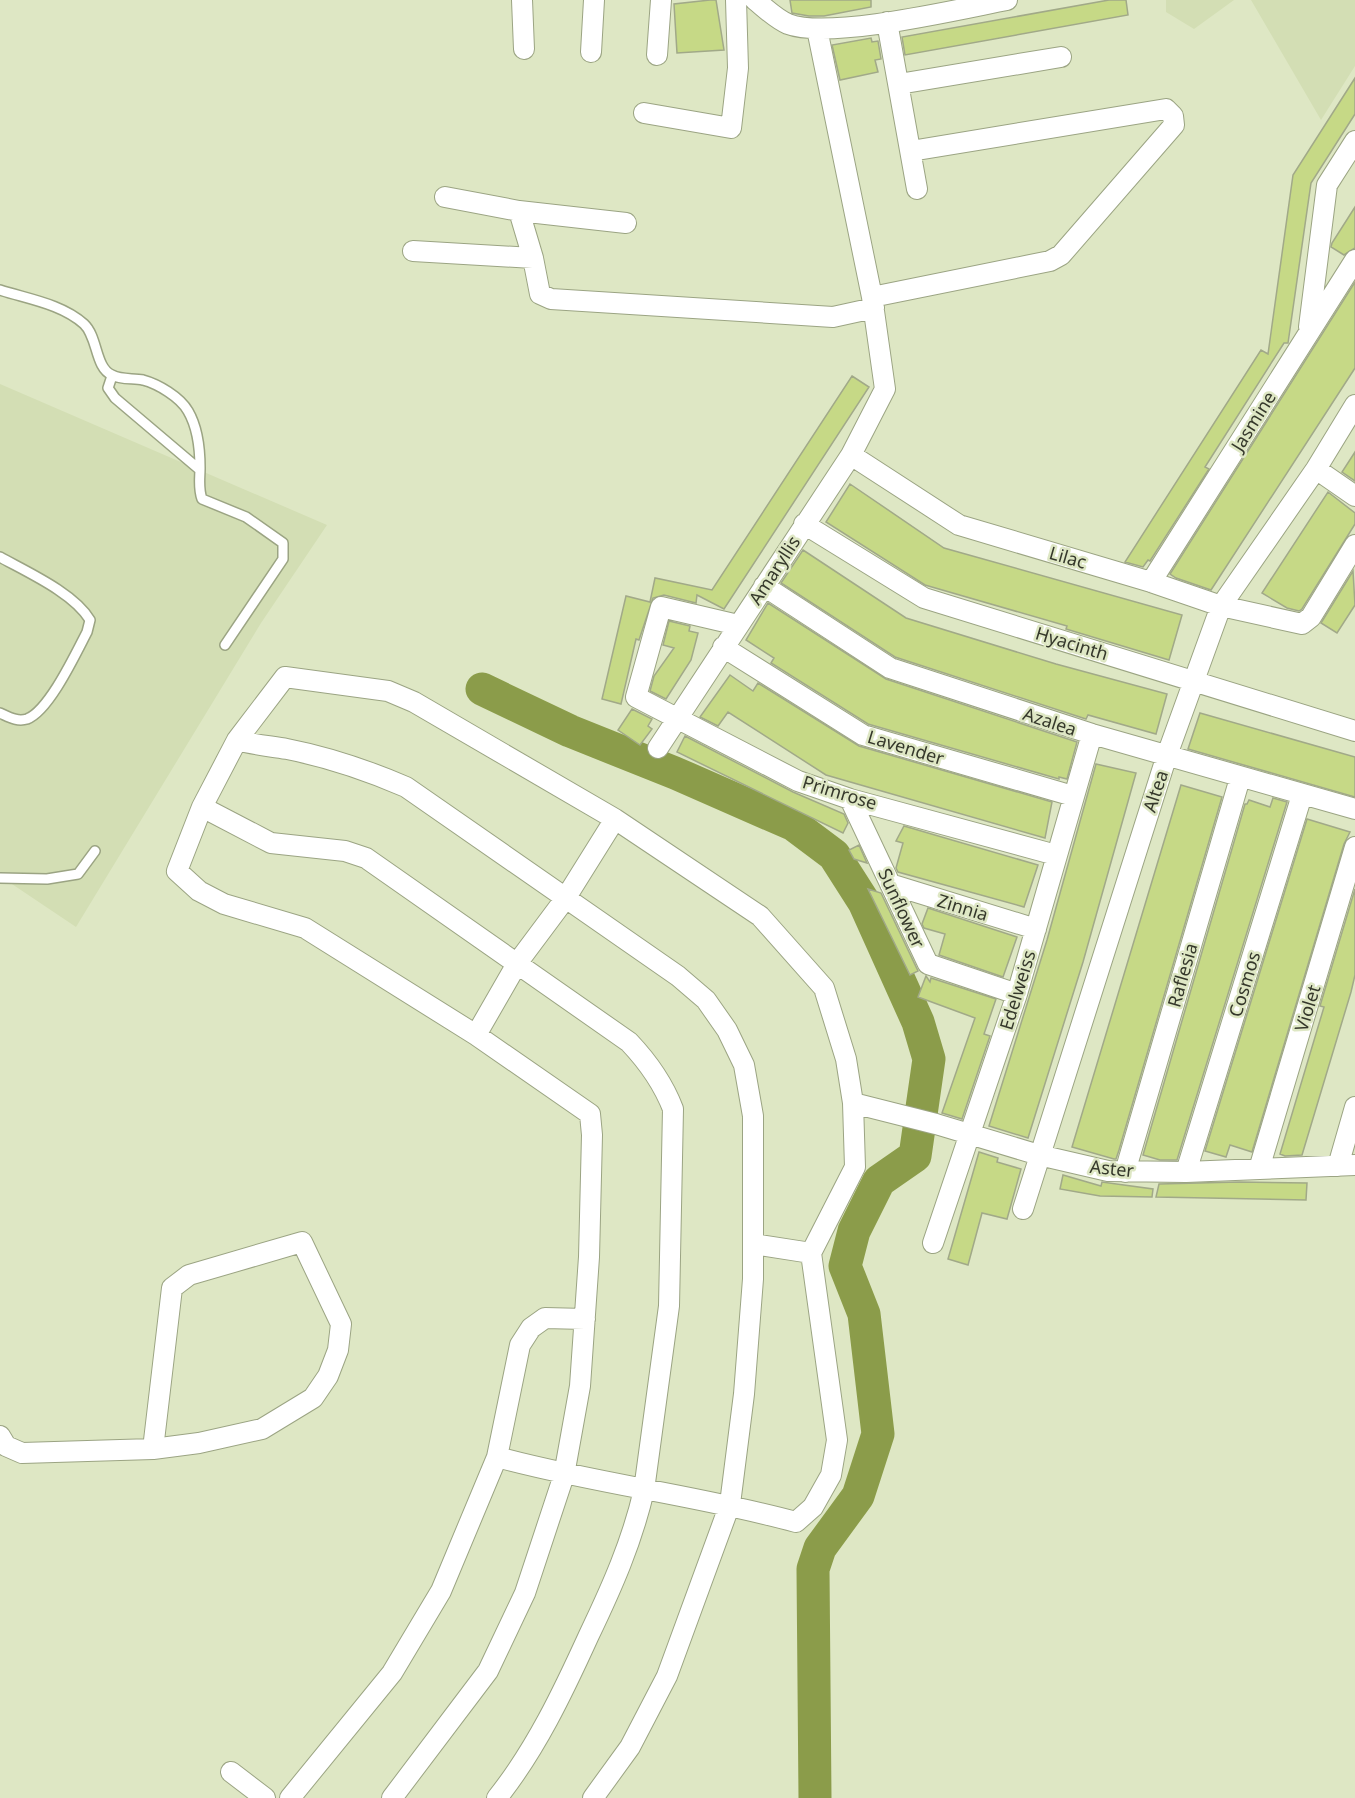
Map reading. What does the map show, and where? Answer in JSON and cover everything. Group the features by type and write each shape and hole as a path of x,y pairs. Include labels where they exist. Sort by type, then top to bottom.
{"street":[{"path":"522,0 524,48"},
{"path":"591,52 594,0"},
{"path":"657,55 661,0"},
{"path":"644,112 731,128 738,68 736,0"},
{"path":"755,0 789,24 817,29 887,22 1007,0"},
{"path":"887,22 917,189"},
{"path":"817,29 873,302"},
{"path":"899,84 1061,57"},
{"path":"519,211 534,258 540,294 551,299 833,317 873,302 1050,261 1061,255 1174,125 1173,116 1166,109 911,151"},
{"path":"1308,333 1327,185 1355,141"},
{"path":"445,197 519,211 626,223"},
{"path":"413,251 534,258"},
{"name":"Jasmine","path":"1151,582 1355,260"},
{"name":"Amaryllis","path":"658,748 851,455 885,389 873,302"},
{"name":"Altea","path":"1023,1209 1167,755 1221,606 1316,469 1355,405"},
{"name":"Lilac","path":"851,455 959,525 1151,582 1221,606 1302,624 1311,617 1355,545"},
{"path":"1316,469 1355,496"},
{"name":"Hyacinth","path":"804,524 924,598 1355,731"},
{"name":"Azalea","path":"764,586 890,668 1092,734 1355,809"},
{"name":"Primrose","path":"738,625 661,607 636,697 798,781 850,799 1056,855"},
{"name":"Lavender","path":"723,647 863,735 1073,796"},
{"path":"392,1798 488,1671 525,1593 564,1475 580,1386 585,1319 590,1246 592,1135 590,1113 476,1035 305,928 224,904 199,891 177,871 202,807 237,740 285,677 388,692 414,702 615,819 760,915 824,988 846,1059 854,1103 855,1167 811,1253 837,1440 831,1475 813,1507 796,1522 730,1504 564,1475 496,1456"},
{"name":"Edelweiss","path":"933,1243 1017,994 1092,734"},
{"path":"237,740 258,747 287,749 353,767 406,787 678,976 706,1000 727,1030 744,1065 753,1116 753,1244 744,1394 730,1504 667,1676 630,1747 593,1798"},
{"name":"Raflesia","path":"1125,1172 1240,778"},
{"name":"Cosmos","path":"1186,1172 1302,795"},
{"name":"Sunflower","path":"850,799 928,964 1017,994"},
{"path":"202,807 271,843 345,851 366,858 518,962 629,1042 647,1061 666,1091 673,1109 669,1306 644,1490 625,1558 559,1701 513,1778 497,1798"},
{"path":"476,1035 518,962 565,899 615,819"},
{"name":"Violet","path":"1258,1169 1355,847"},
{"name":"Zinnia","path":"890,884 1036,929"},
{"name":"Aster","path":"854,1103 936,1124 1039,1155 1108,1171 1186,1172 1346,1166"},
{"path":"1346,1166 1355,1107"},
{"path":"0,1437 6,1446 22,1453 153,1449 262,1429 313,1398 328,1376 338,1350 341,1324 302,1242 189,1275 172,1288 153,1449"},
{"path":"753,1244 811,1253"},
{"path":"290,1798 392,1673 441,1591 496,1456 520,1345 525,1336 544,1318 585,1319"},
{"path":"231,1772 265,1798"}],"lane":[{"path":"0,290 58,308 85,325 95,342 105,370 112,376 144,380 158,386 186,408 196,426 200,470 198,490 202,499 260,525 283,543 285,551 283,559 225,645"},
{"path":"112,376 108,388 115,398 200,470"},
{"path":"0,557 41,580 85,612 90,620 87,632 50,699 28,718 14,720 0,713"},
{"path":"0,878 47,879 78,874 95,851"}],"shaded area":[{"path":"1166,0 1234,0 1194,29 1166,12"},
{"path":"1251,0 1355,0 1355,66 1321,120"},
{"path":"0,384 327,525 261,623 76,927 0,876"}],"building":[{"path":"716,0 724,50 677,53 674,4"},
{"path":"790,0 871,0 871,7 824,16 809,16 792,13"},
{"path":"1109,0 1126,0 1128,15 905,55 902,37"},
{"path":"871,38 872,42 878,41 881,59 875,60 878,72 840,80 832,45"},
{"path":"1355,78 1355,114 1311,183 1288,343 1284,343 1205,467 1209,469 1150,561 1148,560 1143,567 1125,562 1261,350 1268,354 1293,175"},
{"path":"1355,207 1355,248 1344,255 1331,247"},
{"path":"1355,282 1355,368 1211,590 1176,578 1170,574"},
{"path":"852,376 869,387 724,609 697,595 696,603 664,595 653,598 639,640 636,639 621,704 602,699 626,596 650,602 655,578 712,590"},
{"path":"1355,452 1355,481 1342,472"},
{"path":"850,484 944,548 1182,615 1169,660 1066,629 1067,626 925,585 826,522"},
{"path":"1328,492 1355,513 1355,524 1302,609 1299,611 1287,608 1262,593"},
{"path":"803,550 906,618 1056,664 1167,694 1156,734 1088,715 1086,719 895,657 781,583"},
{"path":"1353,571 1355,605 1337,633 1321,623"},
{"path":"768,603 886,679 1077,742 1067,779 1059,777 1059,779 868,724 771,663 774,658 746,640"},
{"path":"669,621 690,626 689,631 698,633 691,660 666,699 650,691 654,676 674,648 663,645"},
{"path":"730,675 753,691 758,683 859,746 1052,802 1045,838 826,775 728,712 718,726 700,717"},
{"path":"632,709 652,719 648,726 652,729 640,745 618,730"},
{"path":"1200,713 1355,757 1355,797 1188,749"},
{"path":"685,736 793,792 844,814 848,823 843,833 677,752"},
{"path":"1096,764 1136,773 1083,962 1028,1138 989,1126 1047,940"},
{"path":"1181,785 1222,797 1119,1150 1114,1159 1072,1147"},
{"path":"1273,798 1287,802 1177,1160 1160,1160 1143,1155 1245,804 1249,800 1270,807"},
{"path":"1307,819 1350,832 1344,844 1252,1152 1230,1145 1226,1157 1205,1151"},
{"path":"904,826 1038,865 1024,907 898,872 896,868 903,843 896,841"},
{"path":"859,845 867,863 854,859 849,850"},
{"path":"868,889 881,893 918,971 910,975"},
{"path":"1355,889 1355,975 1351,992 1302,1155 1285,1156 1280,1154 1324,1007 1320,1006"},
{"path":"928,908 1017,937 1003,977 939,955 945,934 924,928 922,924"},
{"path":"926,976 930,982 931,978 996,999 984,1034 990,1036 962,1119 942,1113 975,1018 918,997"},
{"path":"979,1152 998,1158 997,1162 1021,1169 1007,1219 982,1213 968,1265 948,1259"},
{"path":"1063,1175 1101,1186 1102,1182 1153,1189 1152,1197 1100,1196 1060,1189"},
{"path":"1307,1183 1306,1200 1156,1197 1159,1184"}],"waterway":[{"path":"482,689 570,731 675,773 794,825 834,855 864,902 918,1022 929,1059 915,1156 879,1181 854,1231 845,1266 864,1314 878,1434 858,1496 820,1548 813,1569 815,1798"}]}
